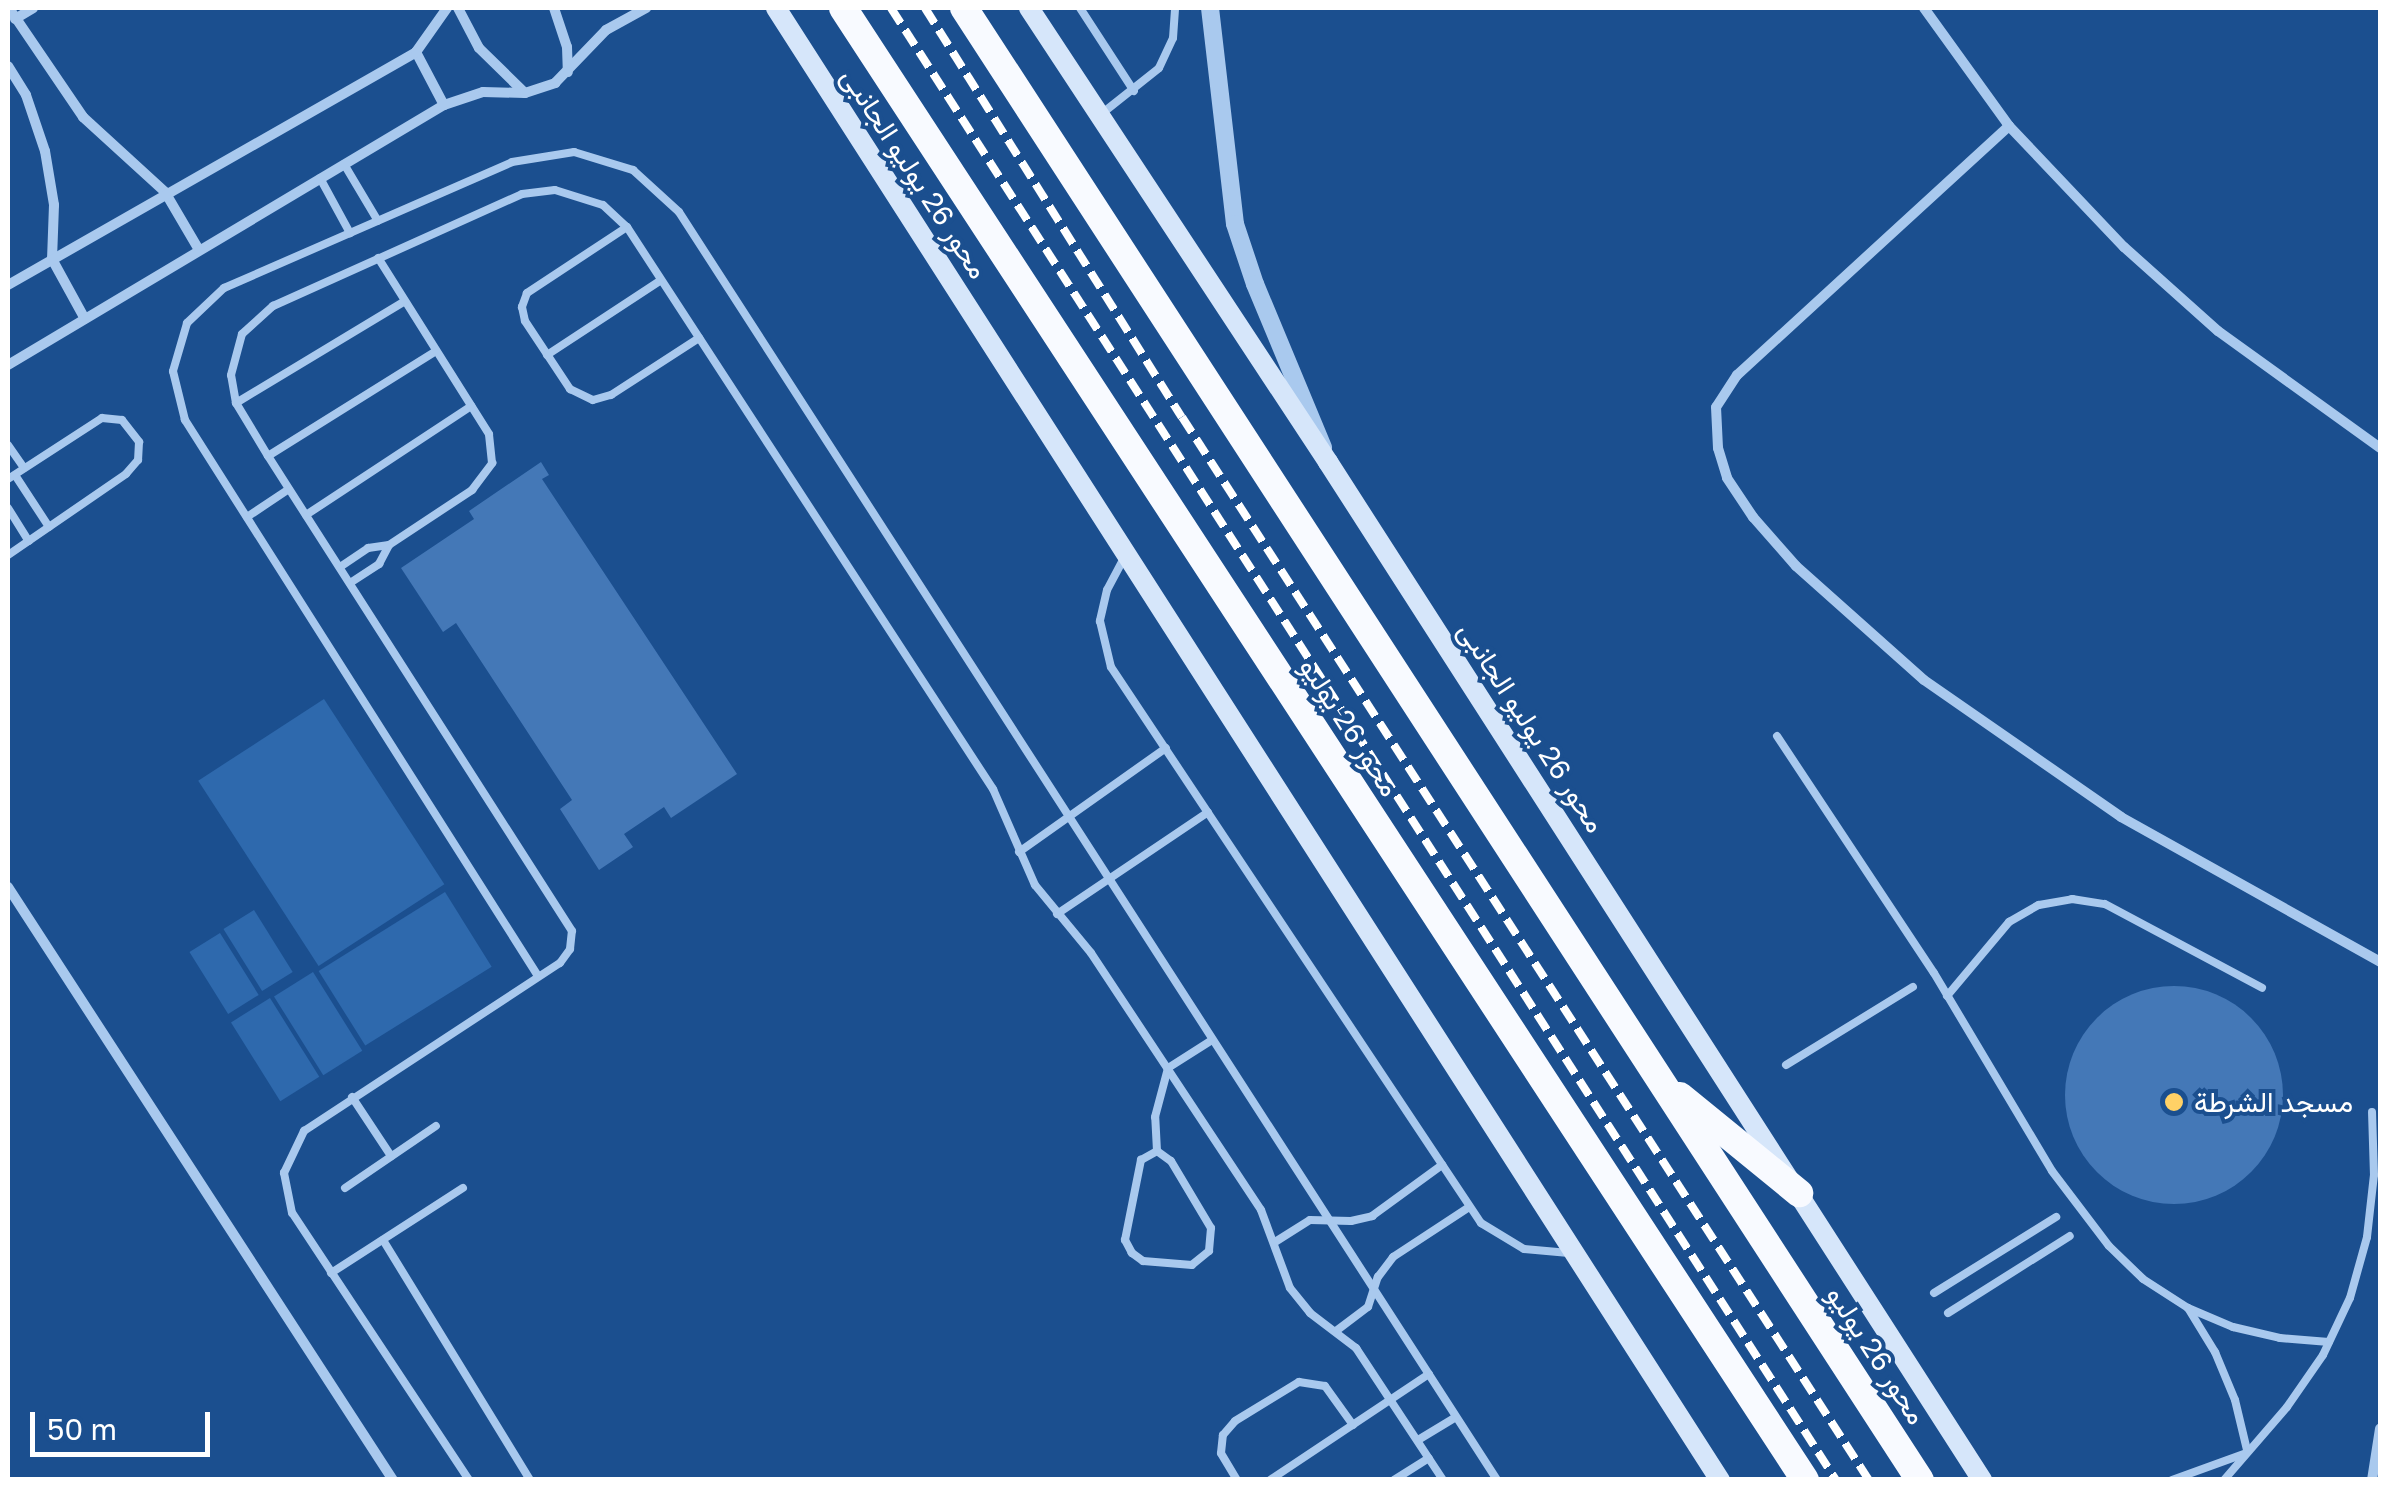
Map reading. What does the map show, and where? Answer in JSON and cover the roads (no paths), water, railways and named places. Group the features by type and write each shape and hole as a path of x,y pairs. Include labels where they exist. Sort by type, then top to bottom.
{"highway":[{"name":"محور 26 يوليو","path":"843,8 1805,1480"},
{"name":"محور 26 يوليو","path":"964,8 1920,1480"},
{"path":"1659,1078 1799,1193"}],"main road":[{"name":"محور 26 يوليو الجانبى","path":"776,8 1720,1480"},
{"name":"محور 26 يوليو الجانبى","path":"1028,8 1328,462 1982,1480"}],"street":[{"path":"8,8 83,117 165,192 199,250"},
{"path":"16,18 33,8"},
{"path":"8,285 416,52 446,8"},
{"path":"458,8 479,48 524,93"},
{"path":"554,8 568,48 568,73"},
{"path":"8,365 444,104 483,92 524,93 556,83 606,30 646,8"},
{"path":"1210,8 1235,224 1254,284 1328,462"},
{"path":"1924,8 2009,126 2124,247 2218,331 2380,448"},
{"path":"416,52 444,104"},
{"path":"8,66 26,95 45,151 54,205 52,259 85,318"},
{"path":"2009,126 1737,375 1716,408 1718,448 1728,478 1754,517 1796,566 1924,680 2121,817 2380,962"},
{"path":"8,887 394,1480"},
{"path":"2358,948 2380,949"},
{"path":"2372,1480 2380,1429"}],"lane":[{"path":"1080,8 1134,91"},
{"path":"1098,116 1134,91 1168,54 1175,8"},
{"path":"538,976 178,404 173,371 180,338 197,310 224,288 512,162 552,152 594,155 650,181 678,212 1497,1480"},
{"path":"344,164 378,222"},
{"path":"320,178 350,233"},
{"path":"469,1480 292,1213 284,1173 294,1143 304,1130 566,957 572,940 570,923 236,403 232,361 251,323 273,306 539,191 588,197 627,227 992,790 1035,885 1091,953 1261,1210 1290,1288 1310,1314 1336,1331 1364,1359 1443,1480"},
{"path":"627,227 527,293 522,314 547,355 575,394 599,400 699,338"},
{"path":"340,567 368,548 389,545 472,490 488,474 492,443 378,258"},
{"path":"547,355 662,280"},
{"path":"236,403 405,301"},
{"path":"268,456 436,351"},
{"path":"306,515 471,406"},
{"path":"8,555 133,468 140,451 136,434 122,420 102,418 11,477 49,526"},
{"path":"8,445 24,468"},
{"path":"247,517 289,489"},
{"path":"8,508 29,541"},
{"path":"350,583 379,564 389,545"},
{"path":"1126,554 1102,605 1101,637 1111,667 1469,1207 1508,1243 1540,1254 1574,1252"},
{"path":"1778,736 1948,996 2078,1210 2143,1279 2188,1308 2233,1327 2280,1338 2329,1342"},
{"path":"1019,852 1166,748"},
{"path":"1058,914 1208,812"},
{"path":"1948,996 2009,922 2039,905 2072,900 2104,904 2262,988"},
{"path":"1786,1065 1913,987"},
{"path":"1156,1151 1155,1117 1168,1068 1212,1040"},
{"path":"352,1097 391,1156"},
{"path":"2224,1480 2288,1408 2329,1342 2350,1298 2367,1238 2374,1175 2372,1112"},
{"path":"345,1188 436,1126"},
{"path":"1156,1151 1172,1161 1211,1228 1209,1251 1192,1265 1143,1260 1125,1240 1141,1160 1156,1151"},
{"path":"1275,1242 1301,1222 1350,1222 1372,1216 1442,1165"},
{"path":"331,1273 463,1188"},
{"path":"1336,1331 1362,1314 1394,1257 1469,1207"},
{"path":"1934,1293 2056,1217"},
{"path":"1948,1313 2070,1236"},
{"path":"383,1240 530,1480"},
{"path":"2188,1308 2215,1352 2236,1400 2246,1452"},
{"path":"1270,1480 1429,1374"},
{"path":"1236,1480 1221,1453 1228,1427 1299,1382 1325,1386 1354,1425"},
{"path":"1418,1440 1456,1417"},
{"path":"2172,1480 2246,1452"},
{"path":"1394,1480 1429,1458"}],"railway":[{"path":"891,8 1836,1480"},
{"path":"925,8 1182,417 1869,1480"}],"place":[{"name":"مسجد الشرطة","path":"2174,1102"}]}
